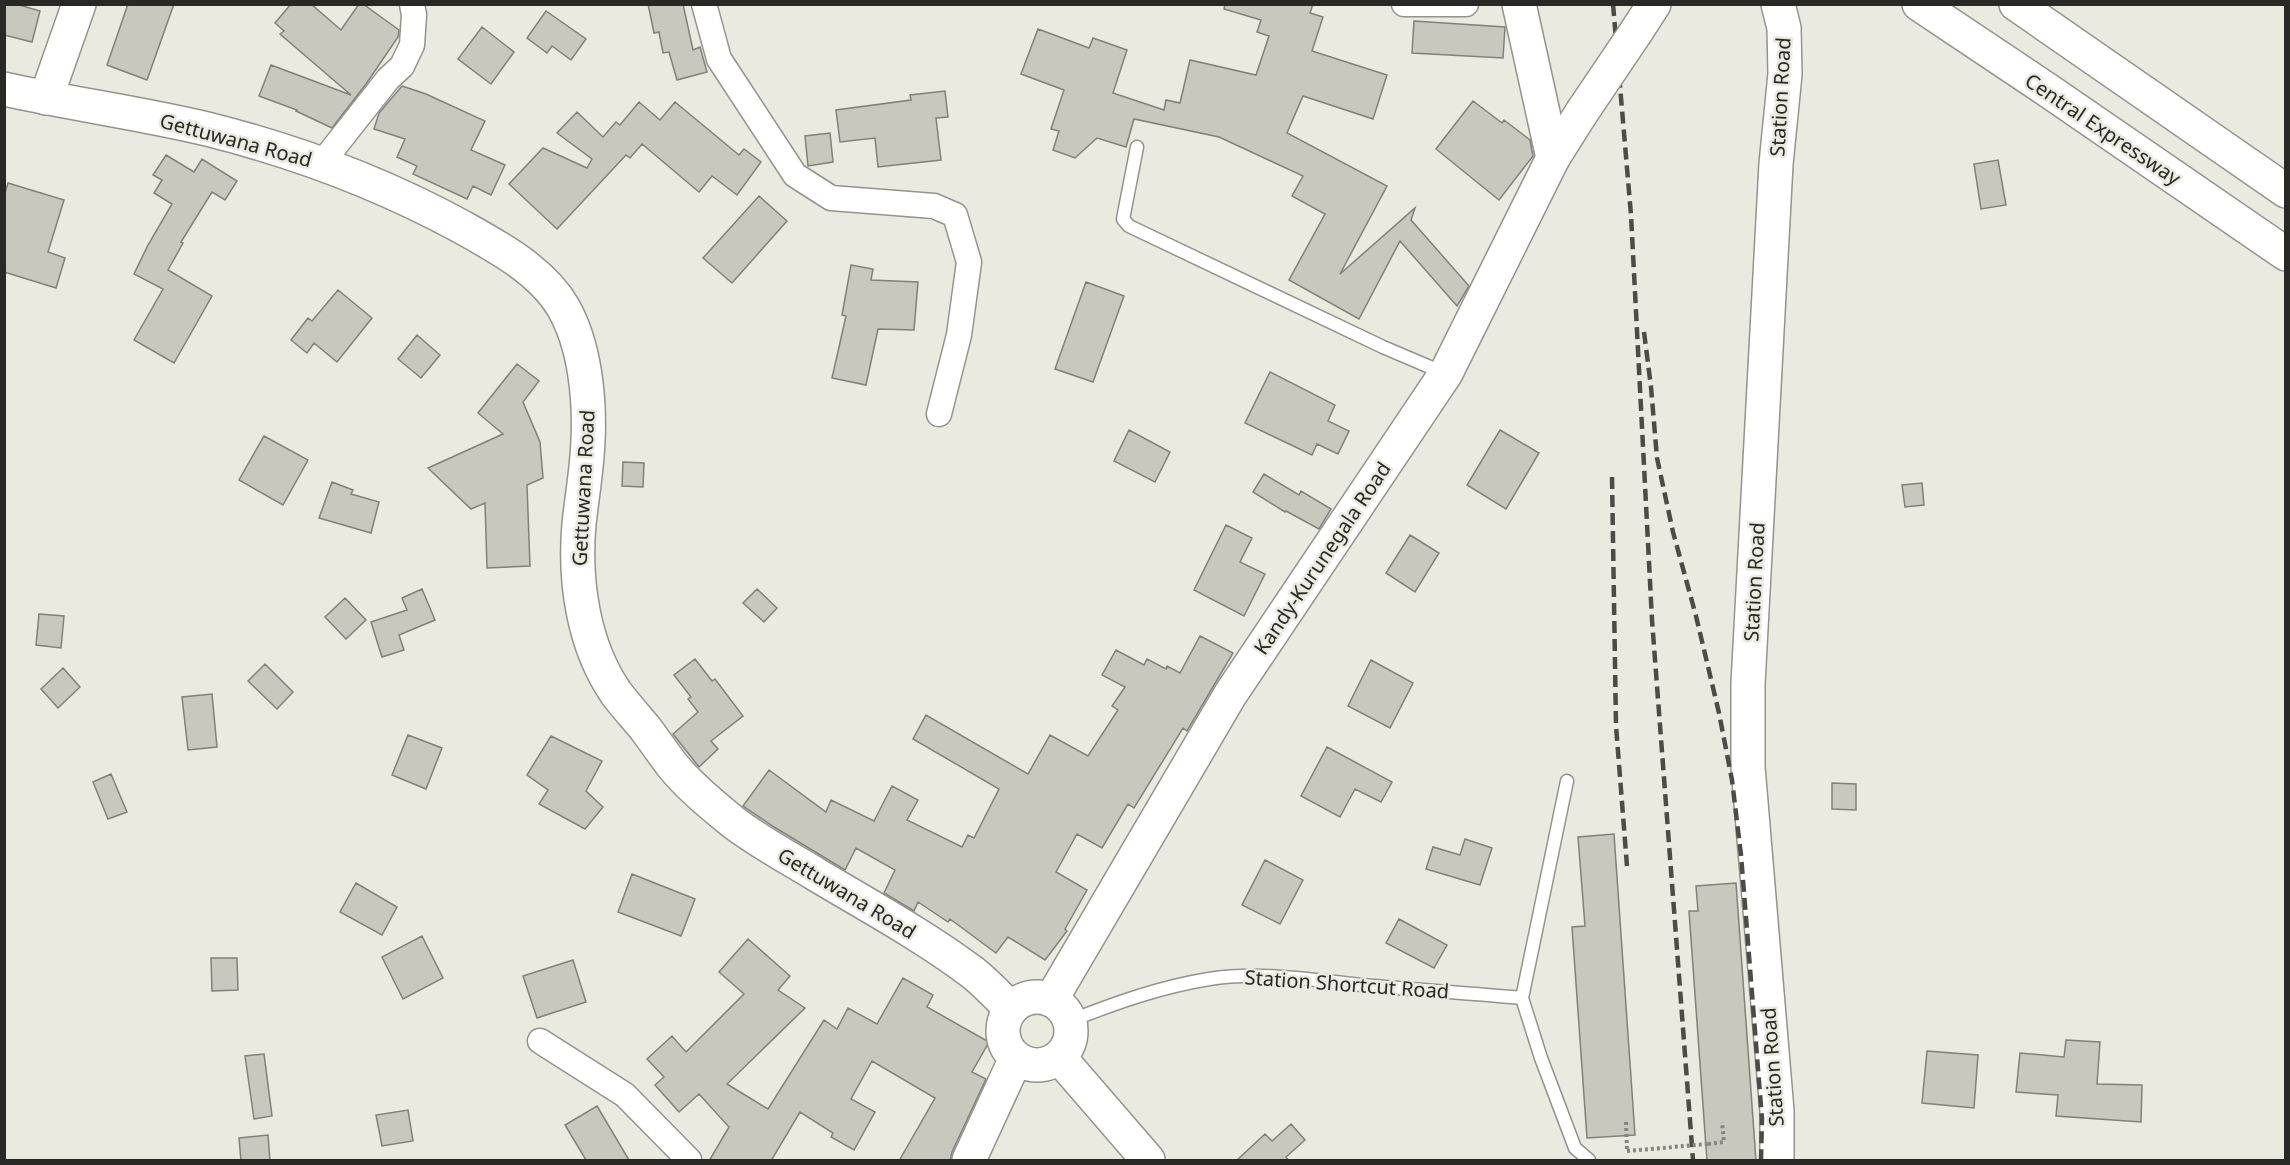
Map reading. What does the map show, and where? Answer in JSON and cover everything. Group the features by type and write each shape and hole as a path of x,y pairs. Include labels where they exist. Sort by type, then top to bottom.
{"main road":[{"path":"46,98 79,4"},
{"path":"1519,4 1553,158"},
{"name":"Kandy-Kurunegala Road","path":"1060,1010 1230,695 1446,373 1553,158 1654,4"},
{"name":"Station Road","path":"1777,1161 1777,1111 1749,767 1748,684 1776,164 1785,74 1784,28 1778,4"},
{"name":"Central Expressway","path":"1919,4 2286,254"},
{"path":"2016,4 2286,192"},
{"name":"Gettuwana Road","path":"4,89 108,107 207,129 321,164 437,214 484,239 518,261 538,278 553,293 564,309 580,353 587,404 588,438 578,558 584,614 590,638 614,690 674,767 703,797 736,824 939,948 976,975 1011,1009"},
{"path":"1031,998 1060,1010 1070,1041 1059,1057 1046,1064 1038,1065 1016,1058 1007,1047 1003,1033 1011,1009 1031,998"},
{"path":"1059,1057 1148,1161"},
{"path":"969,1161 1016,1058"}],"street":[{"path":"321,164 388,79 402,66 412,45 414,15 412,4"},
{"path":"704,4 719,59 795,175 831,198 934,206 955,215 969,262 959,335 939,414"},
{"path":"1404,4 1466,4"},
{"path":"540,1041 625,1095 688,1161"}],"lane":[{"path":"1137,147 1123,219 1129,226 1383,347 1446,373"},
{"path":"1567,781 1522,998 1541,1058 1575,1148 1589,1161"},
{"name":"Station Shortcut Road","path":"1060,1010 1120,1000 1166,987 1249,975 1291,976 1402,989 1522,998"}],"path":[{"path":"1626,1122 1627,1151 1724,1142 1722,1122"}],"building":[{"path":"4,4 16,4 40,11 32,42 4,35"},
{"path":"128,4 174,4 147,80 107,65"},
{"path":"291,4 311,4 341,30 359,4 363,4 399,30 398,37 366,84 332,128 297,110 259,96 271,65 351,95 280,34 284,31 275,23"},
{"path":"648,4 683,4 693,50 700,47 707,72 677,80 669,52 663,53 659,32 654,33"},
{"path":"1225,4 1313,4 1310,13 1323,17 1312,51 1387,75 1373,119 1303,96 1287,133 1387,186 1340,274 1415,208 1411,220 1469,286 1457,306 1400,241 1359,319 1289,280 1325,214 1292,196 1303,176 1219,137 1134,119 1126,147 1097,138 1075,158 1053,150 1059,131 1051,129 1064,90 1021,74 1038,29 1089,48 1093,38 1127,50 1113,93 1164,110 1166,100 1180,103 1190,60 1256,75 1269,36 1257,32 1261,20 1224,9"},
{"path":"546,11 586,39 571,60 552,46 547,53 527,38"},
{"path":"1414,21 1505,27 1503,58 1412,53"},
{"path":"482,27 514,52 491,84 458,59"},
{"path":"402,86 426,94 485,121 471,150 505,165 491,195 473,186 467,199 413,174 417,166 397,157 405,139 374,129 379,113"},
{"path":"945,91 948,117 936,118 941,160 878,167 875,138 840,142 836,110 911,100 910,95"},
{"path":"1473,101 1502,123 1504,120 1530,140 1533,156 1499,200 1436,149"},
{"path":"639,102 660,120 675,102 739,155 744,149 761,162 737,195 712,176 699,192 642,144 630,158 626,155 557,229 509,184 543,148 587,168 592,159 557,133 577,112 603,137 616,122 620,125"},
{"path":"830,133 833,162 808,166 805,136"},
{"path":"166,155 194,172 202,159 237,181 225,200 212,192 181,242 183,243 168,270 212,296 174,363 134,340 163,289 134,274 172,204 154,193 162,180 153,175"},
{"path":"1998,160 2006,205 1981,209 1974,164"},
{"path":"8,183 64,200 48,252 65,258 56,288 4,272 4,196"},
{"path":"759,196 787,221 732,283 703,258"},
{"path":"851,265 873,269 871,280 918,282 914,330 878,329 866,385 832,378 846,316 842,315"},
{"path":"1086,282 1124,296 1093,382 1055,369"},
{"path":"338,290 372,318 337,362 314,343 307,353 291,340 308,318 312,321"},
{"path":"417,335 440,355 421,378 398,359"},
{"path":"517,364 539,381 523,402 540,442 543,478 527,485 530,566 487,568 485,503 471,509 428,468 503,434 478,413"},
{"path":"1270,372 1335,405 1328,421 1349,431 1338,454 1317,444 1312,455 1245,423"},
{"path":"1129,430 1170,452 1155,482 1114,461"},
{"path":"1500,430 1539,453 1506,509 1467,485"},
{"path":"264,436 308,460 283,505 239,480"},
{"path":"623,462 644,463 643,487 622,486"},
{"path":"1264,474 1299,495 1301,491 1331,509 1319,529 1253,492"},
{"path":"332,482 353,490 351,494 379,502 371,533 319,518"},
{"path":"1922,483 1924,505 1905,507 1902,485"},
{"path":"1226,525 1252,538 1240,562 1265,574 1244,616 1194,590"},
{"path":"1410,535 1439,553 1415,592 1386,573"},
{"path":"422,589 435,620 399,635 404,650 382,657 371,622 407,610 402,598"},
{"path":"757,589 777,608 764,622 743,603"},
{"path":"345,598 366,620 346,639 325,617"},
{"path":"39,614 64,616 61,648 36,645"},
{"path":"1200,636 1233,653 1187,731 1183,728 1134,808 1128,804 1102,848 1077,834 1056,872 1087,890 1065,929 1067,931 1045,960 1008,937 996,953 950,919 948,922 918,902 914,911 884,893 895,870 856,848 845,870 743,806 769,770 826,812 831,800 874,821 892,786 918,800 907,820 962,847 968,835 974,838 999,789 913,739 926,715 1028,774 1050,735 1088,756 1118,710 1112,706 1125,687 1102,675 1116,650 1144,665 1147,659 1180,673"},
{"path":"695,659 712,681 715,679 743,716 711,741 718,749 699,767 673,734 698,712 688,699 691,697 674,675"},
{"path":"1371,660 1413,683 1390,728 1348,706"},
{"path":"265,664 293,692 277,709 248,681"},
{"path":"63,668 80,687 58,708 41,689"},
{"path":"212,694 217,747 188,750 182,697"},
{"path":"408,735 442,748 426,789 392,775"},
{"path":"551,736 602,761 586,791 603,807 585,829 539,804 548,790 527,775"},
{"path":"1327,747 1392,782 1381,802 1355,789 1340,817 1301,796"},
{"path":"111,774 127,812 108,819 93,782"},
{"path":"1832,783 1856,784 1856,810 1832,809"},
{"path":"1614,834 1635,1135 1587,1138 1572,927 1585,926 1578,837"},
{"path":"1465,839 1492,848 1480,885 1426,869 1433,847 1460,855"},
{"path":"1265,860 1303,880 1280,924 1242,905"},
{"path":"632,874 695,899 681,936 618,912"},
{"path":"356,883 397,907 382,935 340,912"},
{"path":"1736,883 1756,1161 1707,1161 1689,911 1698,911 1696,886"},
{"path":"1399,919 1447,945 1434,968 1386,943"},
{"path":"422,936 443,978 403,999 382,957"},
{"path":"748,939 790,976 778,990 805,1008 727,1084 768,1109 824,1020 837,1029 848,1008 877,1024 903,978 933,995 927,1007 989,1042 972,1072 986,1079 950,1161 899,1161 935,1098 872,1061 851,1099 875,1112 854,1150 831,1137 833,1133 800,1112 771,1161 709,1161 729,1127 699,1094 679,1112 655,1085 664,1077 647,1059 672,1036 686,1052 744,994 719,972"},
{"path":"211,958 237,958 238,990 212,991"},
{"path":"573,960 586,1002 537,1018 523,976"},
{"path":"2066,1040 2100,1042 2097,1084 2142,1085 2141,1122 2056,1116 2058,1095 2016,1092 2020,1053 2064,1057"},
{"path":"1927,1051 1978,1055 1974,1108 1922,1103"},
{"path":"264,1054 272,1116 254,1119 245,1056"},
{"path":"597,1106 629,1160 586,1160 565,1125"},
{"path":"408,1110 413,1141 382,1146 376,1115"},
{"path":"1291,1124 1305,1140 1286,1157 1289,1161 1236,1161 1265,1134 1272,1141"},
{"path":"268,1135 270,1161 241,1161 239,1138"}],"railway":[{"path":"1613,4 1631,215 1652,620 1693,1160"},
{"path":"1644,332 1657,458 1673,532 1719,713 1732,780 1741,855 1762,1119 1761,1160"},
{"path":"1612,477 1616,726 1627,866"}]}
